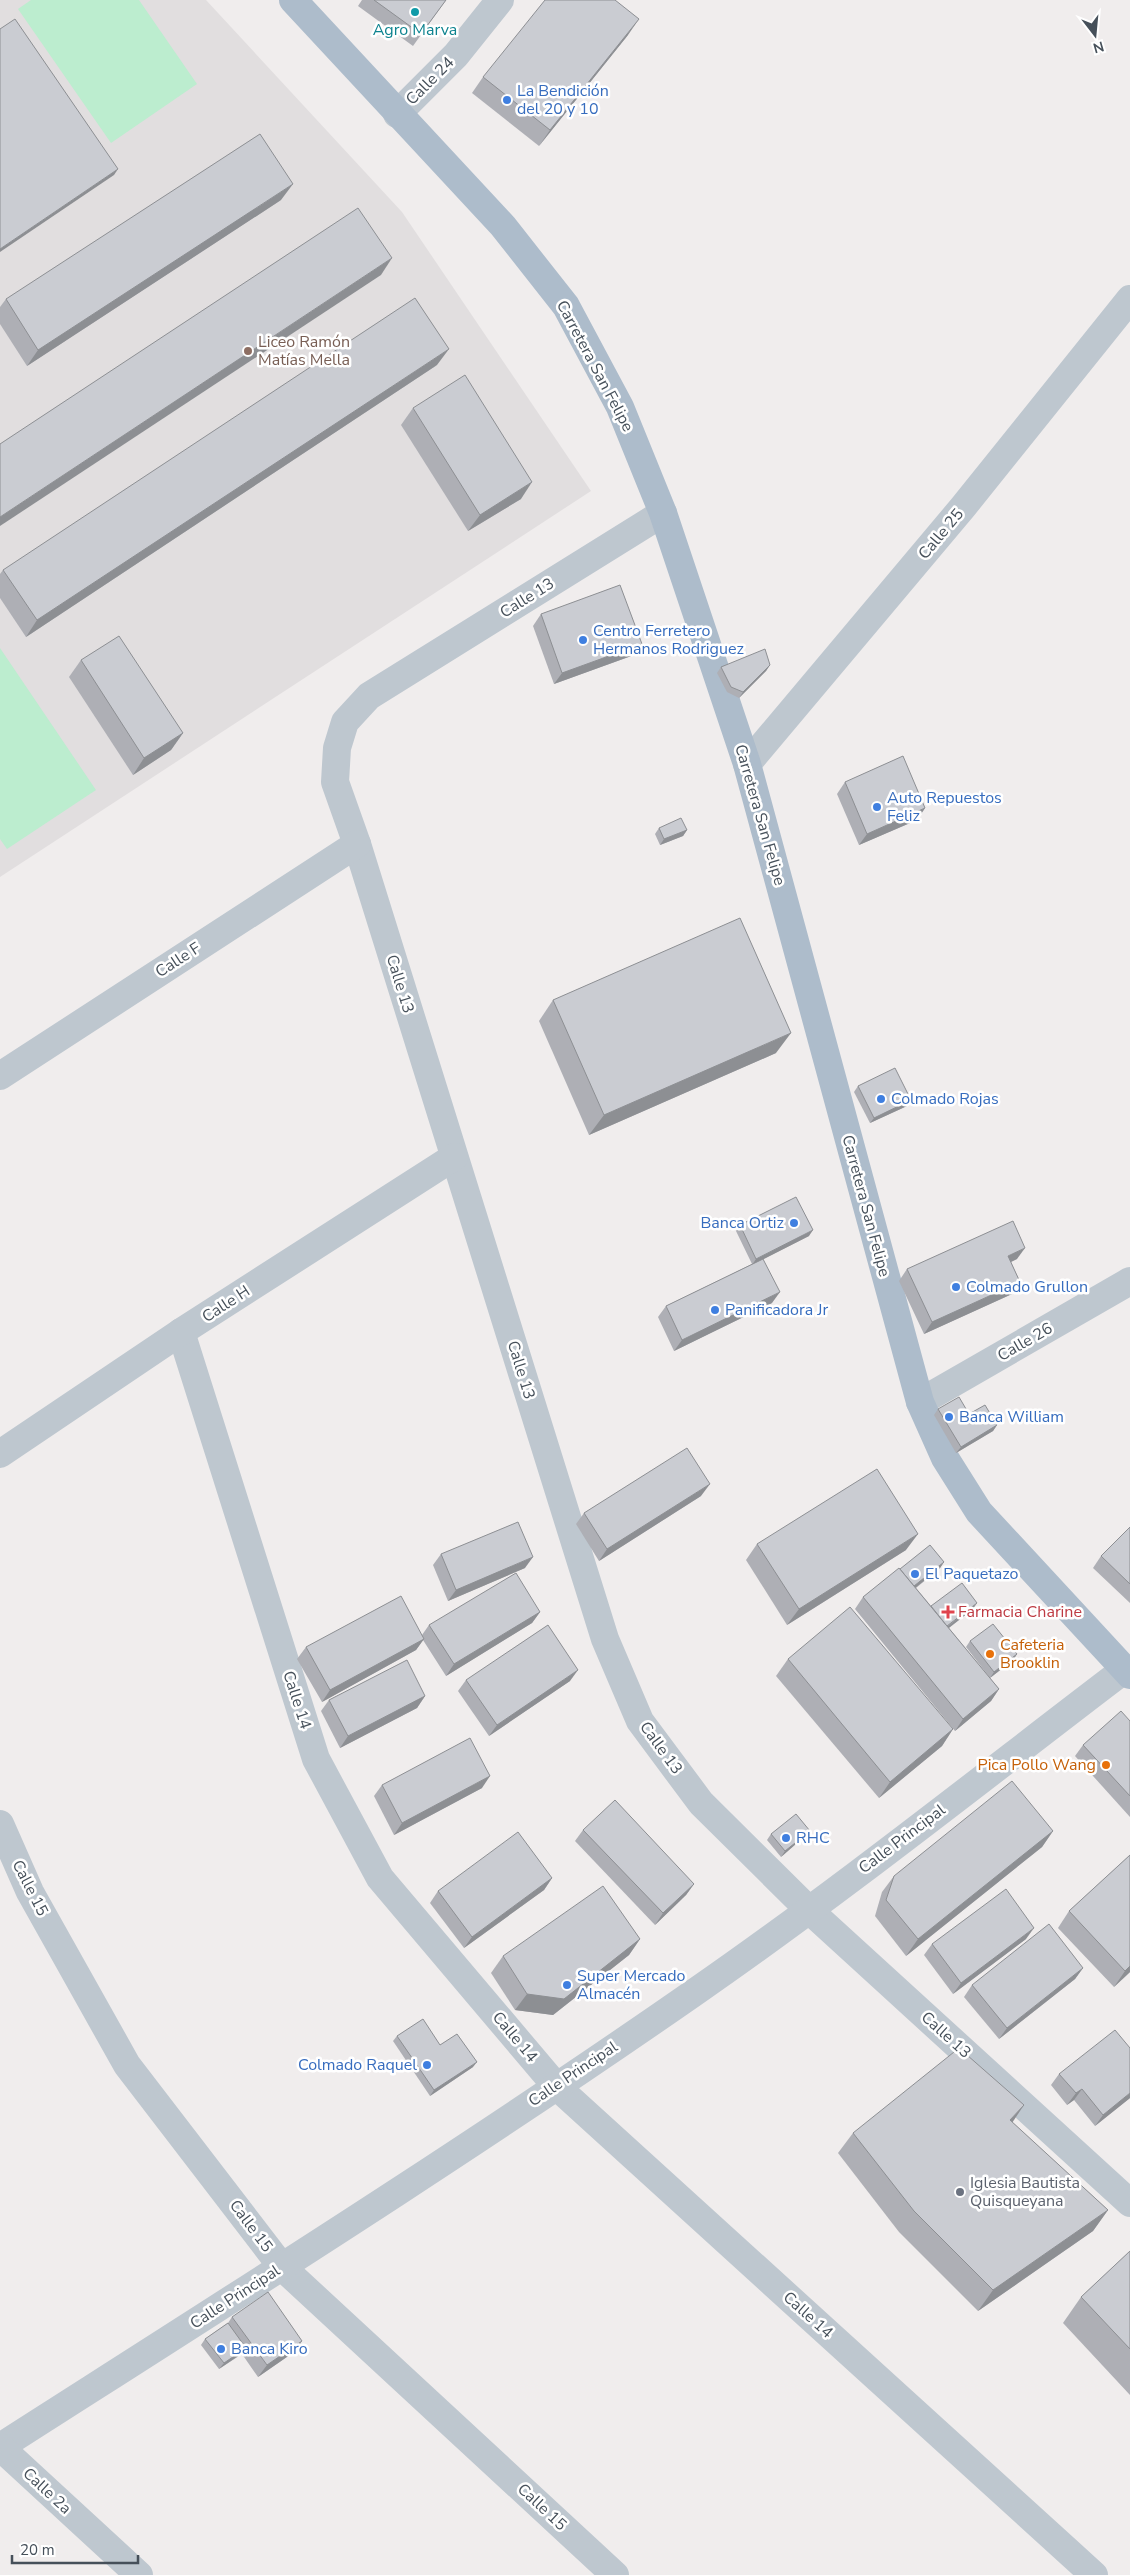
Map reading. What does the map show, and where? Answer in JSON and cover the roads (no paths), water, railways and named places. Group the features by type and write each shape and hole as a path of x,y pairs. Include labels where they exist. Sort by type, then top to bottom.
{"main road":[{"name":"Carretera San Felipe","path":"293,0 503,226 566,306 620,407 663,513 747,764 920,1402 945,1458 979,1512 1127,1673"}],"street":[{"name":"Calle 24","path":"397,114 456,55 500,0"},
{"name":"Calle 25","path":"747,764 963,508 1130,299"},
{"name":"Calle 13","path":"663,513 369,696 346,722 337,748 335,782 357,844 605,1639 640,1721 701,1803 809,1910 1130,2203"},
{"name":"Calle F","path":"0,1076 357,844"},
{"name":"Calle H","path":"0,1454 182,1332 454,1157"},
{"name":"Calle 26","path":"920,1402 1130,1282"},
{"name":"Calle 14","path":"182,1332 316,1760 380,1878 556,2086 1094,2575"},
{"name":"Calle Principal","path":"0,2447 282,2267 696,1991 809,1910 1127,1673"},
{"name":"Calle 15","path":"0,1824 30,1892 127,2065 282,2267 615,2575"},
{"name":"Calle 2a","path":"0,2447 139,2575"}],"place":[{"name":"Agro Marva","path":"415,12"},
{"name":"La Bendición del 20 y 10","path":"507,100"},
{"name":"Liceo Ramón Matías Mella","path":"248,351"},
{"name":"Centro Ferretero Hermanos Rodriguez","path":"583,640"},
{"name":"Auto Repuestos Feliz","path":"877,807"},
{"name":"Colmado Rojas","path":"881,1099"},
{"name":"Banca Ortiz","path":"794,1223"},
{"name":"Colmado Grullon","path":"956,1287"},
{"name":"Panificadora Jr","path":"715,1310"},
{"name":"Banca William","path":"949,1417"},
{"name":"El Paquetazo","path":"915,1574"},
{"name":"Farmacia Charine","path":"948,1612"},
{"name":"Cafeteria Brooklin","path":"990,1654"},
{"name":"Pica Pollo Wang","path":"1106,1765"},
{"name":"RHC","path":"786,1838"},
{"name":"Super Mercado Almacén","path":"567,1985"},
{"name":"Colmado Raquel","path":"427,2065"},
{"name":"Iglesia Bautista Quisqueyana","path":"960,2192"},
{"name":"Banca Kiro","path":"221,2349"}]}
